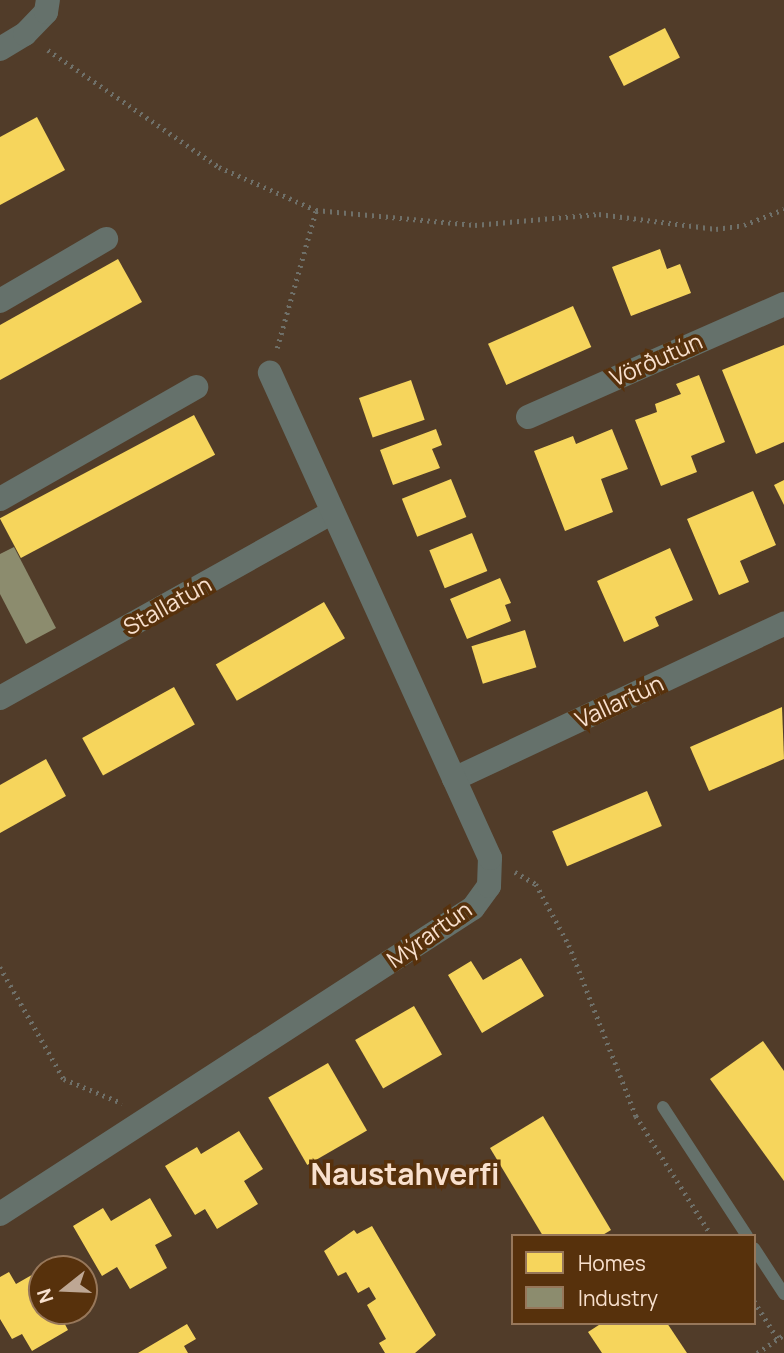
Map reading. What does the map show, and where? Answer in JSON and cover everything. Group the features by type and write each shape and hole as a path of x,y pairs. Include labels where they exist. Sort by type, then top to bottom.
{"street":[{"path":"0,49 25,34 46,12 48,0"},
{"path":"0,301 106,239"},
{"name":"Vörðutún","path":"528,417 784,304"},
{"path":"270,373 490,858"},
{"path":"0,499 196,387"},
{"name":"Stallatún","path":"0,698 333,512"},
{"name":"Vallartún","path":"454,779 784,624"},
{"name":"Mýrartún","path":"0,1214 473,908 489,886 490,858"}],"lane":[{"path":"663,1107 746,1234"},
{"path":"756,1251 784,1294"}],"path":[{"path":"25,34 219,167 316,210 475,225 599,214 716,229 744,225 784,209"},
{"path":"270,373 316,210"},
{"path":"490,858 536,884 582,971 636,1116 711,1234"},
{"path":"0,967 64,1079 152,1116"},
{"path":"756,1304 778,1339"},
{"path":"757,1353 784,1335"}],"building: Homes":[{"path":"665,28 680,57 624,86 609,57"},
{"path":"37,117 65,170 0,205 0,137"},
{"path":"660,249 667,269 680,264 691,293 631,316 612,267"},
{"path":"118,259 142,302 0,380 0,325"},
{"path":"573,306 591,347 506,385 488,344"},
{"path":"784,345 784,442 756,454 722,370"},
{"path":"699,375 725,442 691,456 697,472 661,486 635,420 657,412 655,404 681,394 676,384"},
{"path":"411,380 425,420 373,438 359,398"},
{"path":"194,415 215,455 21,558 0,518"},
{"path":"436,429 442,445 432,449 440,468 393,485 380,450"},
{"path":"612,429 628,469 601,479 613,512 565,531 534,451 573,436 576,444"},
{"path":"451,479 466,517 417,537 402,499"},
{"path":"784,480 784,505 774,485"},
{"path":"753,491 776,545 740,561 749,582 719,595 687,519"},
{"path":"472,533 487,571 445,588 429,550"},
{"path":"670,548 693,600 655,617 659,626 624,642 597,581"},
{"path":"500,578 511,603 505,605 511,621 467,639 450,599"},
{"path":"324,602 345,638 237,701 216,664"},
{"path":"525,630 536,667 483,684 471,646"},
{"path":"174,687 195,725 103,776 82,738"},
{"path":"782,707 784,759 709,791 690,747"},
{"path":"46,759 66,796 0,833 0,785"},
{"path":"647,791 662,826 567,866 552,831"},
{"path":"521,958 544,996 482,1033 448,975 471,961 483,980"},
{"path":"414,1006 442,1054 383,1088 355,1040"},
{"path":"763,1041 784,1071 784,1181 710,1079"},
{"path":"328,1063 367,1131 307,1165 268,1098"},
{"path":"543,1116 611,1230 604,1234 542,1234 490,1148"},
{"path":"239,1131 263,1169 244,1181 258,1204 217,1229 205,1209 195,1215 165,1166 197,1147 201,1154"},
{"path":"150,1198 172,1236 155,1245 167,1268 130,1289 117,1267 102,1276 98,1269 98,1255 90,1255 73,1226 103,1208 111,1221"},
{"path":"372,1226 436,1335 415,1353 385,1353 379,1343 386,1339 367,1305 376,1299 369,1287 358,1293 346,1272 338,1276 324,1251 354,1230 357,1234"},
{"path":"9,1272 16,1284 28,1277 28,1325 65,1325 68,1330 32,1351 22,1334 12,1339 0,1319 0,1277"},
{"path":"187,1324 196,1339 184,1346 188,1353 138,1353"},
{"path":"599,1325 668,1325 687,1353 602,1353 588,1332"}],"building: Industry":[{"path":"14,547 56,628 26,644 0,594 0,554"}],"district":[{"name":"Naustahverfi","path":"405,1174"}]}
